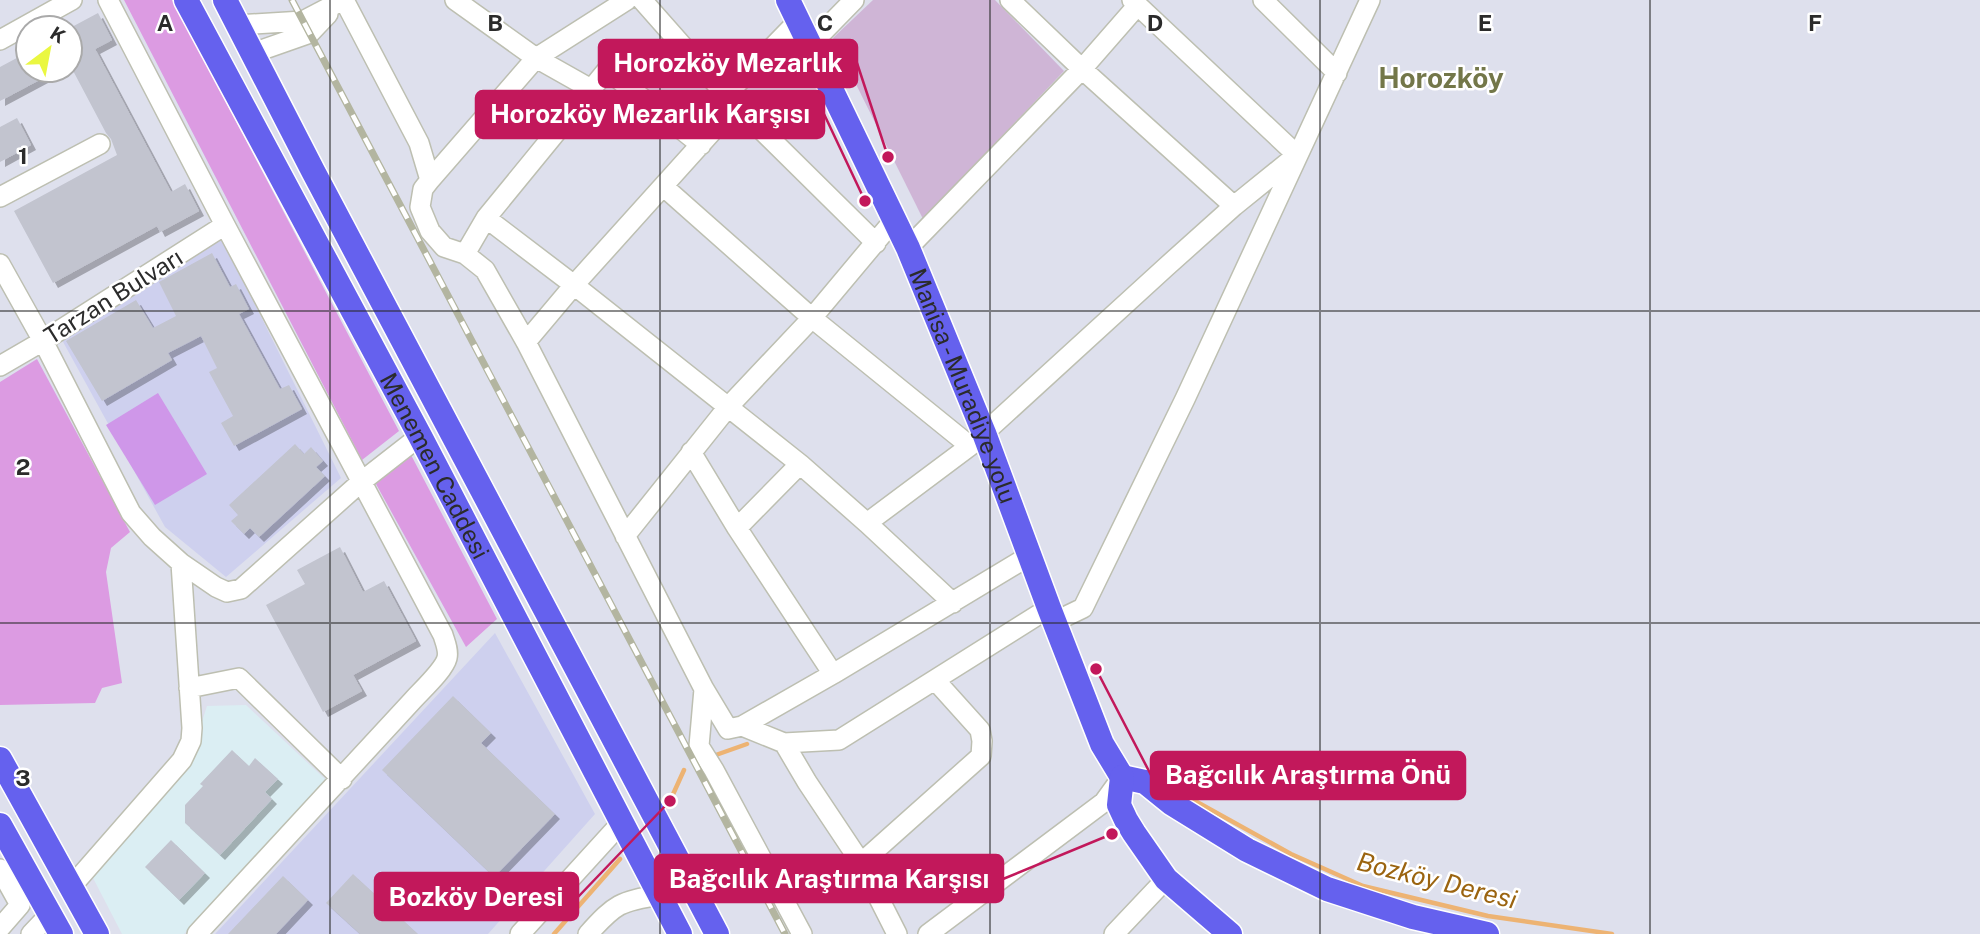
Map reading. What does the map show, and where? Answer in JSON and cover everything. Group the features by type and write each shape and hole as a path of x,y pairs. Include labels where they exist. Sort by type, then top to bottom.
{"main road":[{"name":"Menemen Caddesi","path":"187,0 420,436 680,934"},
{"path":"202,0 215,24 230,42 253,53"},
{"name":"Menemen Caddesi","path":"225,0 717,934"},
{"name":"Manisa - Muradiye yolu","path":"793,10 908,248 977,440 1030,556 1102,744 1122,777"},
{"path":"0,759 97,934"},
{"path":"1230,934 1166,879 1126,820 1119,805 1122,777 1144,782 1171,803 1247,850 1327,889 1413,916 1487,934"},
{"path":"0,825 55,924"}],"street":[{"path":"0,40 72,0"},
{"path":"108,0 448,649 444,665 197,934"},
{"path":"253,53 310,33 343,0"},
{"path":"237,25 303,20 343,0"},
{"path":"343,0 419,143 430,180"},
{"path":"455,0 536,58 591,89"},
{"path":"627,0 536,58 430,180 423,189 420,206 430,231 444,247 465,254 485,270 526,342 704,689 735,727 784,743 839,740 934,680 1051,615 1083,608 1185,399 1370,0"},
{"path":"642,0 731,99 876,243"},
{"path":"809,46 854,0"},
{"path":"1010,0 1234,206"},
{"path":"1263,0 1337,73"},
{"path":"908,248 1082,69 1135,3 1297,155"},
{"path":"526,342 701,145 793,10"},
{"path":"465,254 486,218 607,70 701,145"},
{"path":"0,197 100,144"},
{"path":"867,523 977,440 1234,206 1297,155"},
{"path":"664,187 812,318 977,440"},
{"path":"486,218 575,285 800,464 953,603"},
{"path":"625,536 727,407 812,318 894,220"},
{"name":"Tarzan Bulvarı","path":"0,366 225,225"},
{"path":"0,264 43,341 131,513 152,537 181,563 227,592 241,589 361,482 420,436"},
{"path":"691,452 737,528 833,674"},
{"path":"737,528 800,464"},
{"path":"699,746 833,674 1030,556"},
{"path":"71,887 182,761 191,741 181,563"},
{"path":"189,688 239,678 342,779"},
{"path":"861,863 981,755 980,730 934,680"},
{"path":"704,689 699,746 802,934"},
{"path":"784,743 861,863 897,934"},
{"path":"928,934 1104,802 1122,777"},
{"path":"520,934 622,822"},
{"path":"0,869 20,905 0,928"},
{"path":"1114,934 1166,879"},
{"path":"588,934 610,910 631,900 660,895"},
{"path":"31,934 55,924"}],"shaded area":[{"path":"124,0 172,0 399,431 362,460"},
{"path":"873,0 995,0 1064,71 923,219 833,38"},
{"path":"222,238 341,478 226,577 165,527 62,340"},
{"path":"37,359 130,532 111,548 106,572 122,683 102,688 95,703 0,705 0,382"},
{"path":"158,393 207,474 155,505 106,425"},
{"path":"410,453 497,619 466,647 376,484"},
{"path":"495,633 595,814 488,934 215,934"},
{"path":"246,705 327,781 184,934 122,934 91,874 190,759 207,706"}],"building":[{"path":"98,13 112,40 95,49 171,192 185,184 199,211 160,232 157,226 53,283 14,211 117,155 80,84 84,84 84,20"},
{"path":"14,60 14,84 32,84 0,101 0,67"},
{"path":"17,118 31,145 0,162 0,127"},
{"path":"212,253 230,287 236,284 249,309 239,314 280,389 289,385 302,409 234,446 221,423 233,416 209,372 217,368 201,336 168,353 172,360 102,401 66,341 136,300 153,328 176,316 159,282"},
{"path":"295,444 304,454 311,447 323,461 316,467 325,476 259,537 250,528 244,534 231,521 238,515 229,505"},
{"path":"340,547 363,592 384,581 416,641 353,675 362,691 323,712 266,605 305,584 297,570"},
{"path":"453,696 491,733 481,743 555,814 494,877 382,770"},
{"path":"232,750 249,766 255,758 278,779 265,792 272,799 220,855 185,823 185,805 203,786 200,784"},
{"path":"171,840 205,873 179,900 145,867"},
{"path":"353,874 418,934 360,934 326,903"},
{"path":"283,876 308,900 276,934 228,934"}],"waterway":[{"name":"Bozköy Deresi","path":"713,756 747,744"},
{"name":"Bozköy Deresi","path":"670,801 684,770"},
{"name":"Bozköy Deresi","path":"1188,797 1291,854 1363,886 1488,916 1612,934"},
{"name":"Bozköy Deresi","path":"554,934 620,859"}],"railway":[{"path":"292,0 785,934"}],"place":[{"name":"Horozköy Mezarlık","path":"888,157"},
{"name":"Horozköy Mezarlık Karşısı","path":"865,201"},
{"name":"Bağcılık Araştırma Önü","path":"1096,669"},
{"name":"Bozköy Deresi","path":"670,801"},
{"name":"Bağcılık Araştırma Karşısı","path":"1112,834"}],"district":[{"name":"Horozköy","path":"1441,77"}]}
